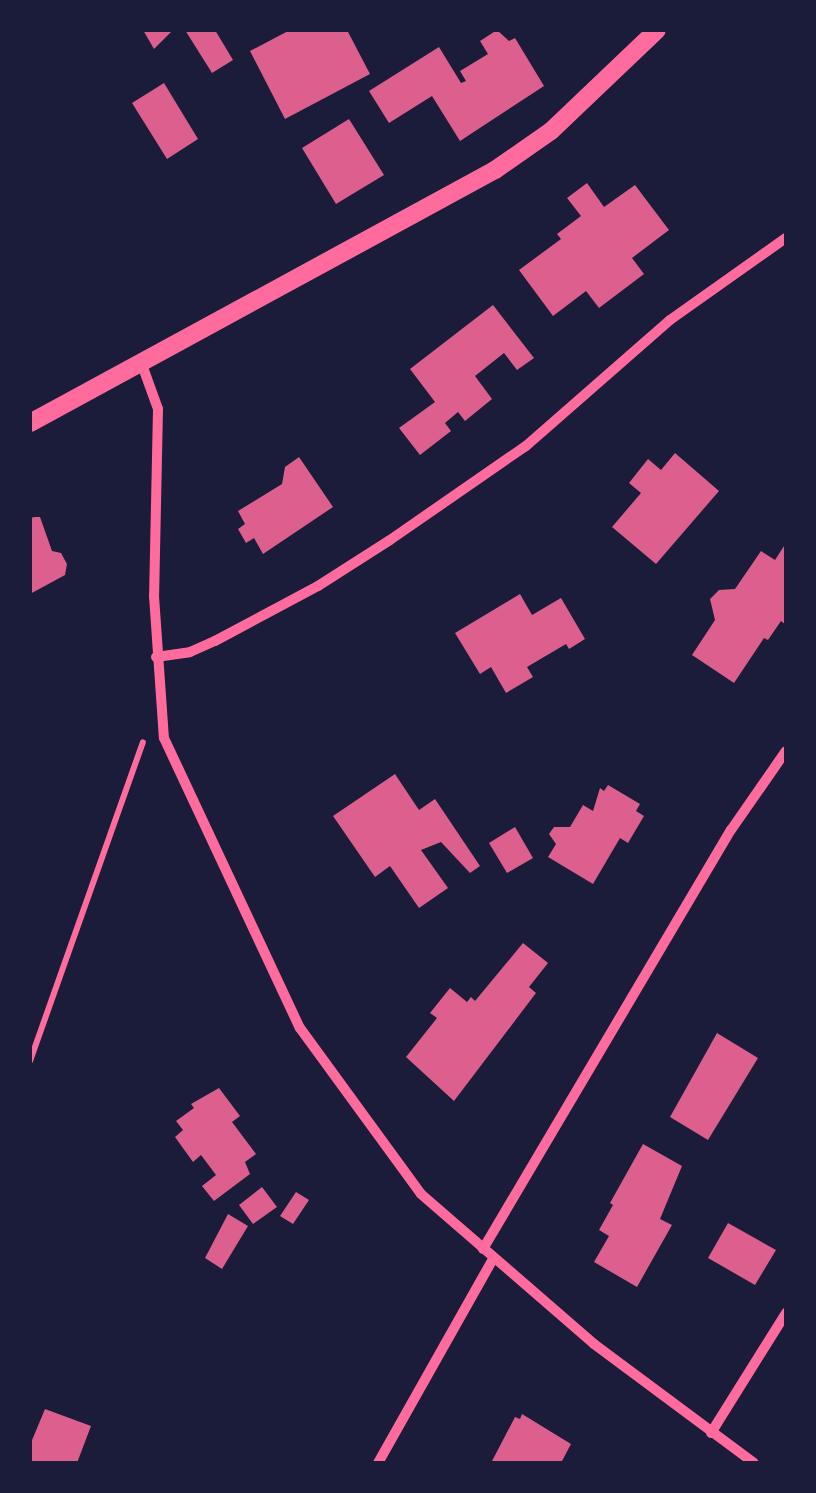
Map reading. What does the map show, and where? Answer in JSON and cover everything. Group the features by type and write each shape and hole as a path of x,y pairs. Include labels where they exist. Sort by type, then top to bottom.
{"street":[{"path":"30,422 494,170 551,131 657,30"},
{"path":"156,657 190,652 215,641 318,586 390,540 526,446 670,320 786,238"},
{"path":"140,361 158,409 156,657 164,738 300,1028 421,1194 594,1344 754,1463"},
{"path":"483,1249 730,830 786,751"},
{"path":"378,1463 494,1259"},
{"path":"712,1433 786,1313"}],"path":[{"path":"30,1061 158,698"}],"building":[{"path":"143,30 173,30 154,49"},
{"path":"185,30 215,30 233,60 212,73"},
{"path":"290,30 347,30 370,74 285,119 250,51"},
{"path":"497,30 509,41 515,38 544,86 460,141 432,96 389,123 369,91 439,47 461,83 466,81 460,71 488,54 480,41"},
{"path":"164,83 198,139 167,159 132,103"},
{"path":"349,119 384,175 336,204 302,148"},
{"path":"587,183 604,207 635,185 669,230 632,258 644,274 599,308 586,291 553,316 519,270 561,239 557,234 581,216 567,198"},
{"path":"493,305 534,358 517,370 504,353 475,376 492,399 465,421 458,412 445,423 451,431 420,455 399,428 435,402 410,369"},
{"path":"675,453 719,491 656,564 612,527 641,493 629,483 648,459 661,470"},
{"path":"299,457 333,507 263,554 254,538 246,543 238,529 245,524 238,511 282,484 285,467"},
{"path":"40,517 52,551 61,553 67,564 65,575 30,594 30,518"},
{"path":"786,543 786,625 781,621 768,640 764,638 734,683 692,655 715,620 710,599 719,590 735,589 761,551 775,560"},
{"path":"520,594 532,615 561,598 585,639 569,649 566,644 527,667 533,677 506,693 491,667 480,674 455,633"},
{"path":"395,774 419,810 435,799 480,866 470,873 441,842 421,850 448,888 419,908 390,866 375,877 333,816"},
{"path":"608,785 640,804 636,811 644,816 628,843 620,838 593,884 548,857 556,844 549,834 554,827 570,827 583,805 593,811 600,788 604,791"},
{"path":"515,827 533,858 507,873 489,843"},
{"path":"523,943 548,963 529,987 536,993 454,1101 406,1057 437,1018 430,1013 450,988 467,1002 471,997 475,1001"},
{"path":"717,1033 758,1058 708,1140 670,1117"},
{"path":"219,1088 240,1116 232,1122 256,1154 245,1162 250,1174 214,1201 202,1186 216,1175 201,1155 193,1162 175,1137 183,1130 176,1121 194,1108 191,1104"},
{"path":"643,1144 682,1166 660,1219 672,1225 637,1287 594,1262 609,1236 599,1230 613,1205 610,1203"},
{"path":"262,1187 277,1207 253,1224 239,1205"},
{"path":"296,1192 309,1200 293,1224 280,1216"},
{"path":"228,1214 248,1226 222,1269 205,1258"},
{"path":"728,1223 776,1250 755,1285 708,1258"},
{"path":"45,1409 91,1426 77,1463 30,1463 30,1445"},
{"path":"522,1414 571,1444 561,1463 491,1463 515,1417 520,1419"}]}
